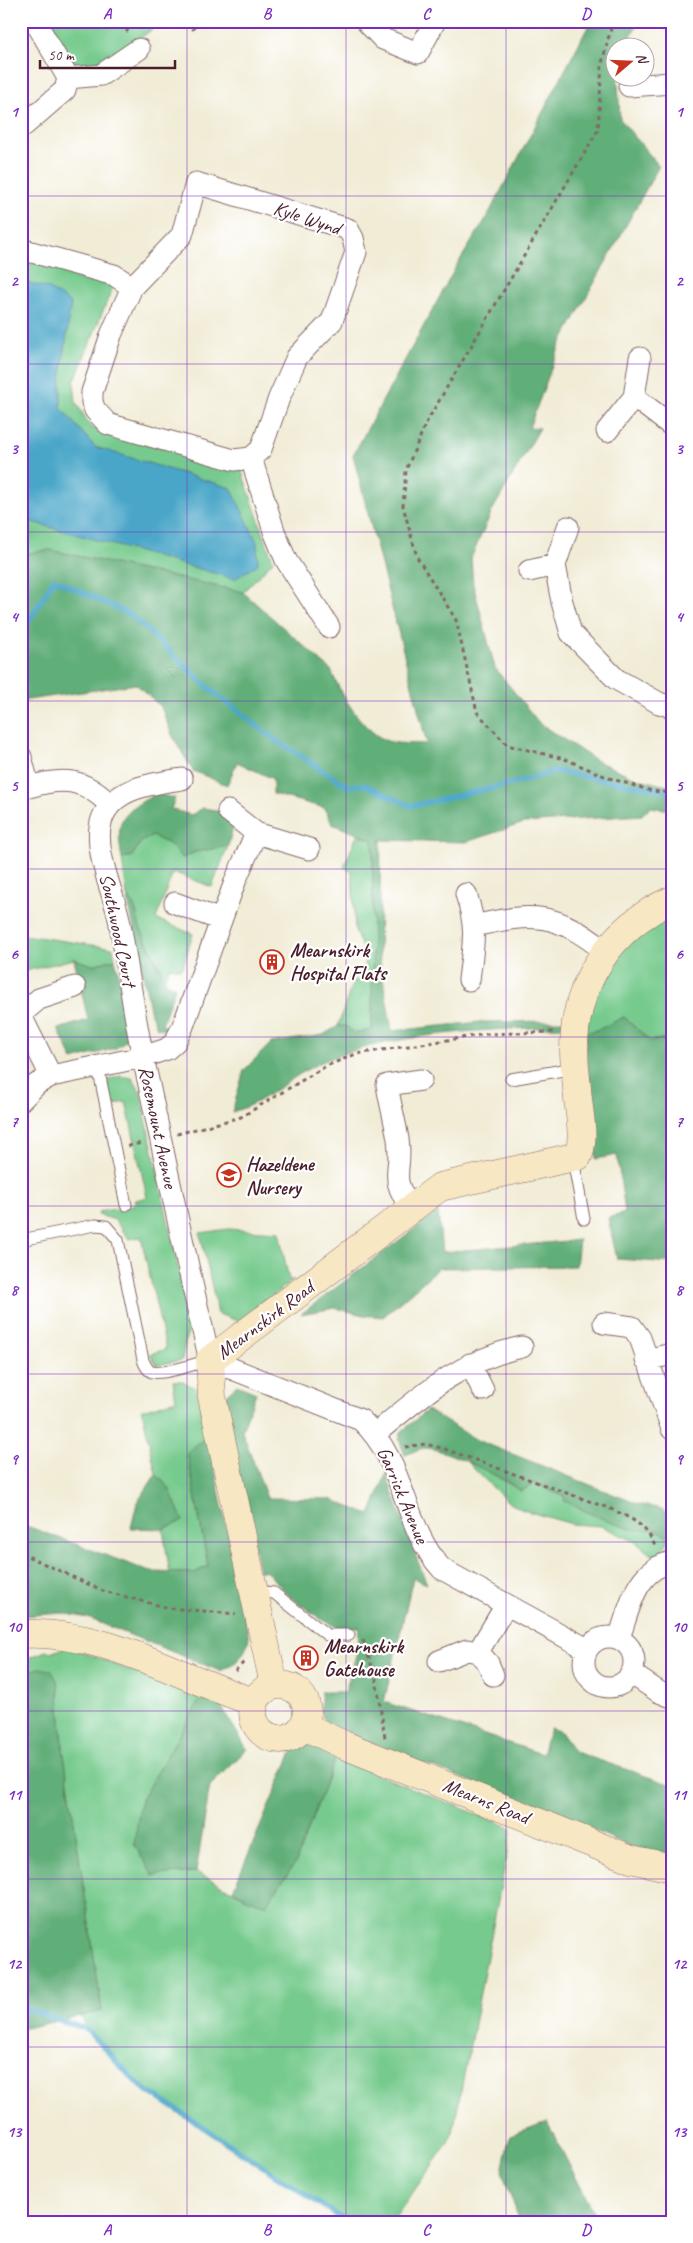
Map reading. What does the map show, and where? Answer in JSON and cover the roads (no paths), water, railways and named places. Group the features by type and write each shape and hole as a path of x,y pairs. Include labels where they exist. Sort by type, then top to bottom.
{"street":[{"path":"21,128 65,90 68,78 35,21"},
{"path":"366,21 383,39 418,53 435,21"},
{"path":"68,78 101,75 132,44"},
{"path":"656,84 672,83"},
{"name":"Kyle Wynd","path":"196,183 348,229 353,238 356,252 332,321 296,357 278,398 261,449 251,458 234,460 108,424 95,410 92,402 92,392 111,335 132,287 182,235 196,183"},
{"path":"21,249 114,275 132,287"},
{"path":"607,431 634,396 640,358"},
{"path":"634,396 672,426"},
{"path":"251,458 274,531 286,560 329,627"},
{"path":"568,527 555,565 562,602 571,634 616,679 659,703 672,707"},
{"path":"529,571 555,565"},
{"path":"21,757 29,787 48,782 82,783 95,790 110,805 125,794 142,786 182,779"},
{"name":"Southwood Court","path":"110,805 102,819 99,833 101,853 118,918 143,1057"},
{"path":"228,811 256,832 309,850"},
{"name":"Rosemount Avenue","path":"210,1360 193,1292 143,1057 167,1049 175,1042 183,1026 221,920 256,832"},
{"path":"466,894 474,926 474,945 469,980"},
{"path":"572,1159 578,1156 580,1144 574,1049 579,1006 591,976 605,951 626,928 654,908 672,900"},
{"path":"175,902 221,920"},
{"path":"474,926 523,917 544,918 565,923 605,951"},
{"path":"51,1076 21,1015 39,999 75,987"},
{"path":"21,1100 37,1084 51,1076 143,1057"},
{"path":"412,1209 401,1194 396,1178 398,1141 387,1085 421,1080"},
{"name":"Mearnskirk Road","path":"264,1694 268,1652 212,1397 210,1360 440,1187 450,1183 572,1159"},
{"path":"604,1323 632,1327 640,1338 646,1360 672,1430"},
{"path":"375,1434 428,1390 470,1364 500,1352 522,1347"},
{"path":"646,1360 672,1354"},
{"name":"Garrick Avenue","path":"210,1360 361,1420 375,1434 388,1453 428,1554 442,1568 587,1649"},
{"path":"470,1364 483,1390"},
{"path":"619,1638 637,1586 647,1573 666,1563"},
{"path":"478,1652 506,1605"},
{"path":"21,1634 78,1638 120,1649 222,1691 264,1694 285,1685 301,1694 307,1711 304,1726 296,1735 287,1739 269,1738 256,1726 253,1717 264,1694"},
{"path":"21,1654 60,1636"},
{"path":"604,1637 619,1638 632,1649 635,1657 632,1674 620,1685 604,1687 597,1684 591,1679 584,1665 587,1649 591,1644 604,1637"},
{"path":"439,1661 467,1650 478,1652 488,1663 493,1675"},
{"path":"632,1674 660,1692 672,1696"},
{"name":"Mearns Road","path":"304,1726 344,1745 631,1859 672,1868"}],"lane":[{"path":"98,1067 126,1205"},
{"path":"511,1079 575,1068"},
{"path":"572,1159 584,1219"},
{"path":"21,1240 95,1225 106,1226 118,1240 143,1360 147,1369 153,1372 164,1371 210,1360"},
{"path":"257,1602 274,1593 327,1635 350,1635"}],"water":[{"path":"21,281 48,288 71,303 61,380 61,408 95,447 231,488 257,542 258,564 235,579 21,519"}],"waterway":[{"path":"21,621 28,623 54,579 131,615 210,689 274,739 347,786 365,785 411,806 523,781 554,771 672,792"},
{"path":"21,2007 86,2029 139,2085 347,2222"}],"place":[{"name":"Mearnskirk Hospital Flats","path":"272,962"},
{"name":"Hazeldene Nursery","path":"229,1175"},
{"name":"Mearnskirk Gatehouse","path":"306,1658"}]}
